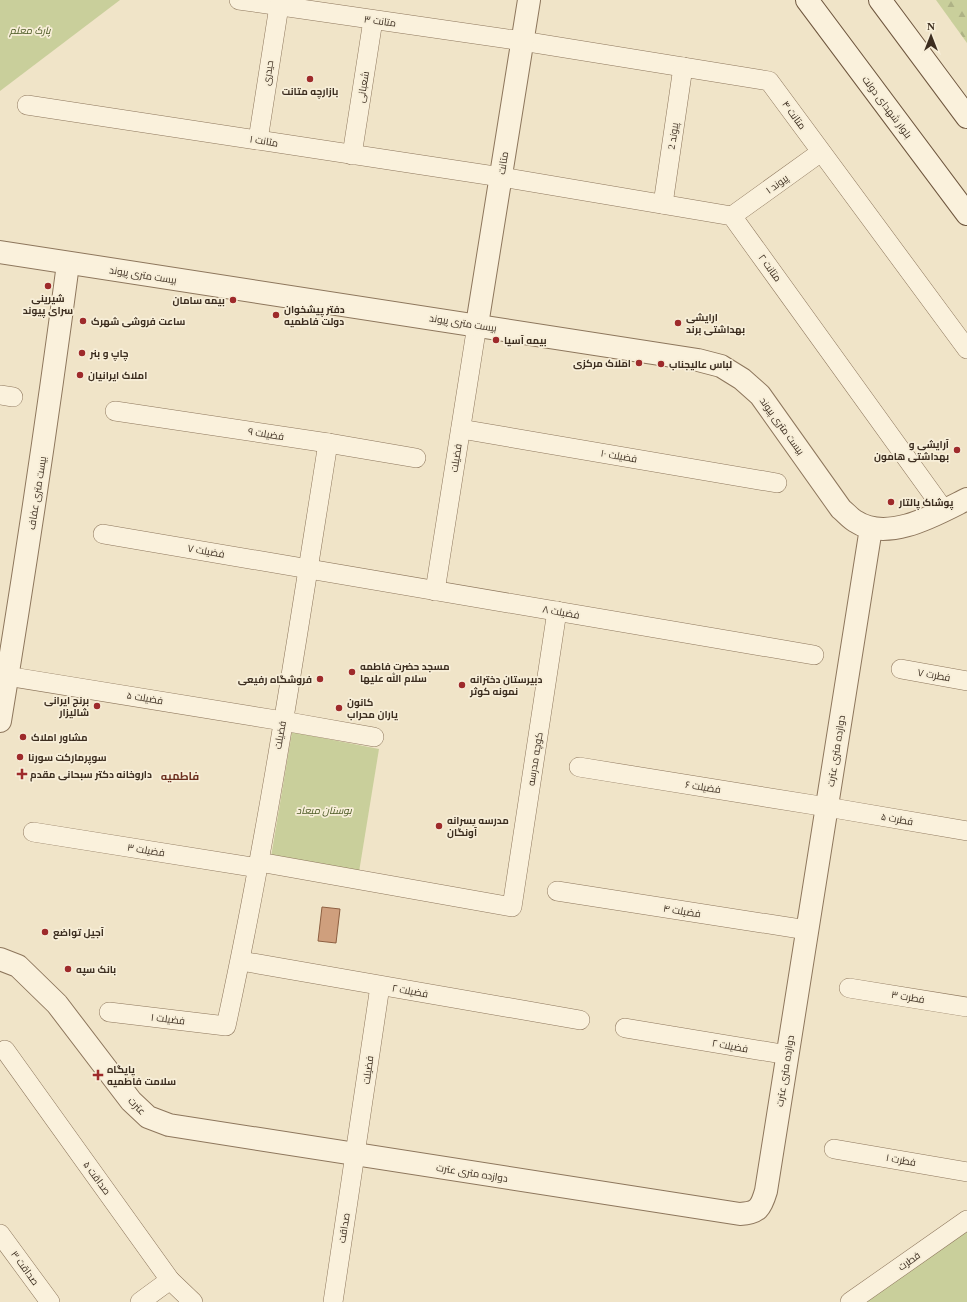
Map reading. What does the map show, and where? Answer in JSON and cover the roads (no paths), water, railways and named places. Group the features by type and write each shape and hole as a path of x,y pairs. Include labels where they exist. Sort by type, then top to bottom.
{"street":[{"name":"متانت ۳","path":"239,0 522,41"},
{"name":"متانت","path":"477,325 529,0"},
{"name":"بلوار شهدای دولت","path":"807,0 967,214"},
{"path":"820,0 824,22"},
{"path":"880,0 967,117"},
{"name":"حیدری","path":"258,140 279,6"},
{"name":"شعبانی","path":"352,154 373,20"},
{"name":"متانت ۴","path":"522,41 769,81 967,349"},
{"name":"پیوند 2","path":"663,204 683,67"},
{"name":"متانت ۱","path":"27,105 501,177"},
{"name":"پیوند ۱","path":"732,216 821,152"},
{"path":"501,177 732,216"},
{"name":"متانت ۲","path":"732,216 944,510"},
{"name":"بیست متری پیوند","path":"0,252 68,264 477,325 698,360 721,366 742,379 760,396 841,509 856,522 870,528 889,529 911,525 967,499"},
{"name":"بیست متری عفاف","path":"0,721 4,676 32,523 68,264"},
{"name":"فضیلت","path":"436,591 477,325"},
{"name":"فضیلت ۹","path":"116,411 416,458"},
{"name":"فضیلت ۱۰","path":"461,430 777,483"},
{"name":"فضیلت","path":"226,1026 258,865 328,443"},
{"name":"دوازده متری عترت","path":"356,1154 740,1214 751,1214 758,1209 764,1200 766,1191 870,528"},
{"name":"فضیلت ۷","path":"103,534 308,569"},
{"name":"فضیلت ۸","path":"308,569 814,655"},
{"name":"کوچه مدرسه","path":"512,907 557,611"},
{"name":"فطرت ۷","path":"901,669 967,681"},
{"name":"فضیلت ۵","path":"4,676 374,737"},
{"name":"فضیلت ۶","path":"579,767 827,807"},
{"name":"فطرت ۵","path":"827,807 967,831"},
{"name":"فضیلت ۳","path":"33,832 258,865 512,907"},
{"name":"فضیلت ۴","path":"557,891 807,930"},
{"name":"عترت","path":"0,959 18,966 58,1004 131,1101 148,1117 169,1125 356,1154"},
{"name":"فضیلت ۲","path":"240,961 580,1020"},
{"name":"فضیلت","path":"356,1154 380,986"},
{"name":"فطرت ۳","path":"849,988 967,1007"},
{"name":"فضیلت ۱","path":"109,1012 226,1026"},
{"name":"فضیلت ۲","path":"625,1028 788,1055"},
{"name":"صداقت ۵","path":"5,1050 170,1280 193,1302"},
{"name":"فطرت ۱","path":"834,1149 967,1172"},
{"name":"صداقت","path":"333,1302 356,1154"},
{"name":"فطرت","path":"850,1302 967,1220"},
{"name":"صداقت ۳","path":"0,1234 50,1302"},
{"path":"140,1302 170,1280"}],"place":[{"name":"بازارچه متانت","path":"310,79"},
{"name":"شیرینی سرای پیوند","path":"48,286"},
{"name":"بیمه سامان","path":"233,300"},
{"name":"دفتر پیشخوان دولت فاطمیه","path":"276,315"},
{"name":"ساعت فروشی شهرک","path":"83,321"},
{"name":"ارایشی بهداشتی برند","path":"678,323"},
{"name":"بیمه آسیا","path":"496,340"},
{"name":"چاپ و بنر","path":"82,353"},
{"name":"املاک مرکزی","path":"639,363"},
{"name":"لباس عالیجناب","path":"661,364"},
{"name":"املاک ایرانیان","path":"80,375"},
{"name":"آرایشی و بهداشتی هامون","path":"957,450"},
{"name":"پوشاک پالتار","path":"891,502"},
{"name":"مسجد حضرت فاطمه سلام الله علیها","path":"352,672"},
{"name":"فروشگاه رفیعی","path":"320,679"},
{"name":"دبیرستان دخترانه نمونه کوثر","path":"462,685"},
{"name":"برنج ایرانی شالیزار","path":"97,706"},
{"name":"کانون یاران محراب","path":"339,708"},
{"name":"مشاور املاک","path":"23,737"},
{"name":"سوپرمارکت سورنا","path":"20,757"},
{"name":"داروخانه دکتر سبحانی مقدم","path":"22,774"},
{"name":"مدرسه پسرانه آونگان","path":"439,826"},
{"name":"آجیل تواضع","path":"45,932"},
{"name":"بانک سپه","path":"68,969"},
{"name":"پایگاه سلامت فاطمیه","path":"98,1075"}],"district":[{"name":"فاطمیه","path":"180,776"}],"park label":[{"name":"پارک معلم","path":"30,30"},
{"name":"بوستان میعاد","path":"324,810"}]}
